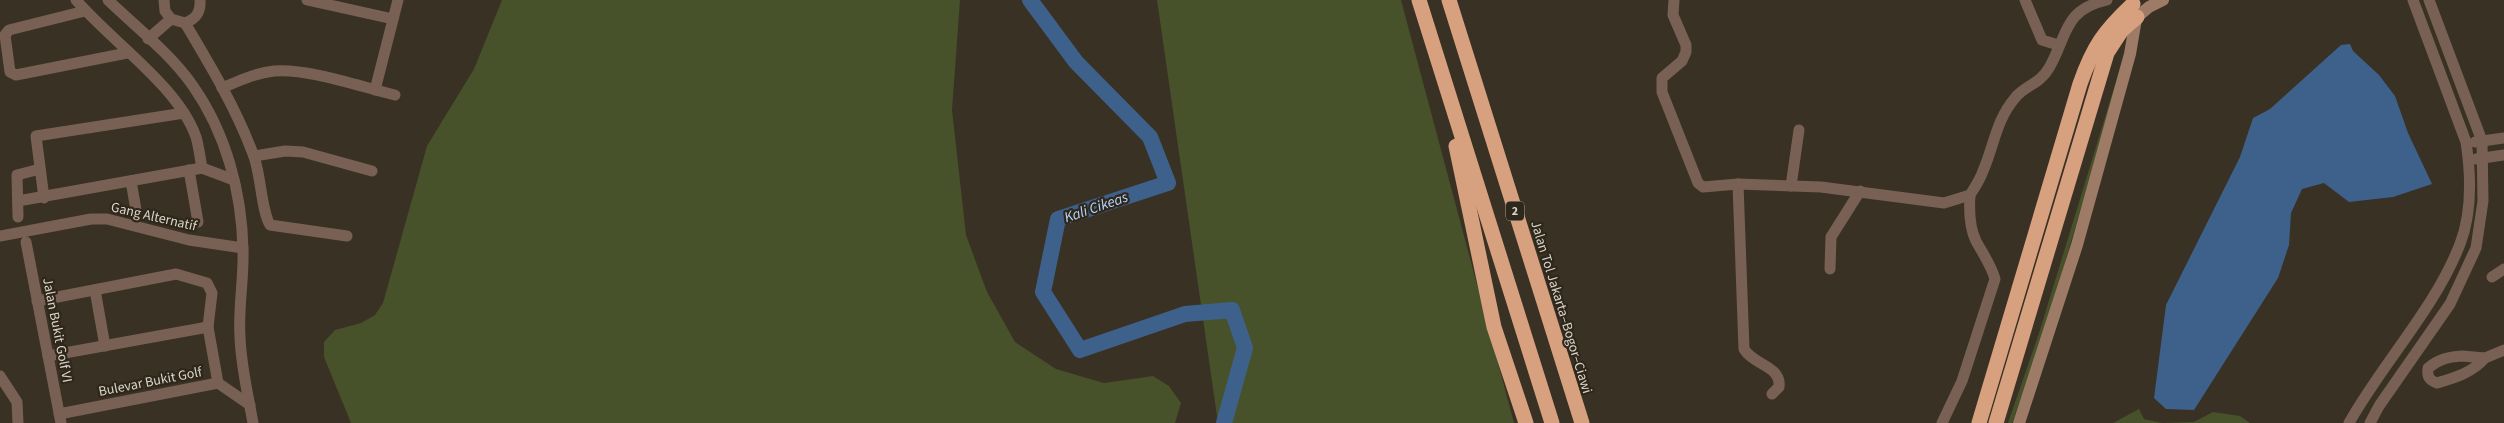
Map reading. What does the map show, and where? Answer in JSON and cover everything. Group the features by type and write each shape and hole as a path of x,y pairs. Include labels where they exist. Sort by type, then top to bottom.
{"highway":[{"name":"2","path":"1419,0 1552,423"},
{"name":"Jalan Tol Jakarta–Bogor–Ciawi","path":"1449,0 1582,423"},
{"path":"1979,423 2089,58 2101,37 2134,4"},
{"path":"1996,423 2107,53 2122,30 2134,4"},
{"path":"1439,61 1494,327 1526,423"}],"main road":[{"path":"2019,423 2077,246 2130,54 2134,4 2149,7 2163,0"}],"street":[{"path":"76,0 127,53 166,89 184,113 196,138 202,168"},
{"path":"108,0 193,86 215,126 234,180 243,248 240,337 253,423"},
{"path":"164,0 165,11 171,19 185,23 198,16 204,0"},
{"path":"307,0 393,19"},
{"path":"376,90 398,0"},
{"path":"1674,0 1673,15 1686,45 1686,52 1682,61 1662,78 1662,92 1664,102 1700,185 1707,188 1738,184 1860,191 1944,203 1970,195"},
{"path":"2025,0 2042,40 2058,45"},
{"path":"1942,423 1962,381 1995,279 1993,270 1975,239 1969,212 1970,195 1983,171 1998,124 2015,98 2040,80 2049,69 2058,45 2076,14 2092,4 2108,0"},
{"path":"2349,423 2366,392 2436,290 2460,244 2469,201 2469,160 2466,142 2413,0"},
{"path":"2370,423 2379,406 2450,304 2476,248 2483,201 2484,158 2482,141 2430,0"},
{"path":"85,11 9,30 5,35 10,72 16,75 127,53"},
{"path":"148,39 171,19"},
{"path":"185,23 222,88 254,156 263,189 267,219 270,225 346,236"},
{"path":"222,88 247,77 274,71 301,73 395,95"},
{"path":"44,198 35,138 37,136 184,113"},
{"path":"1791,186 1799,130"},
{"path":"2466,142 2504,138"},
{"path":"254,156 286,151 303,152 372,171"},
{"path":"2469,160 2504,155"},
{"path":"18,201 44,198 202,168 234,180"},
{"path":"18,217 17,175 40,169"},
{"path":"189,170 198,222"},
{"path":"131,181 136,210"},
{"path":"1738,184 1744,349 1748,356 1774,370 1779,387 1772,394"},
{"path":"1830,269 1830,237 1860,191"},
{"name":"Gang Alternatif","path":"0,236 91,218 107,219 189,240 243,248"},
{"name":"Jalan Bukit Golf VI","path":"26,242 60,418"},
{"path":"2492,276 2504,269"},
{"path":"37,301 176,274 208,283 212,293 208,327 218,383 250,405"},
{"path":"95,290 105,346"},
{"path":"48,356 208,327"},
{"path":"2484,358 2504,350"},
{"path":"0,376 5,388 17,402 18,423"},
{"name":"Bulevar Bukit Golf","path":"60,418 218,383"}],"green space":[{"path":"502,0 960,0 952,110 966,235 987,292 1015,342 1056,369 1104,383 1153,376 1169,386 1181,403 1175,423 351,423 324,357 324,342 335,330 361,323 375,315 383,303 427,146 474,69"},
{"path":"1157,0 1401,0 1514,423 1218,423"},
{"path":"2121,65 2124,65 2044,332 2012,423 2008,423 2040,330"},
{"path":"2139,409 2144,419 2162,423 2113,423"},
{"path":"2213,412 2240,416 2250,423 2162,423 2194,422"}],"water":[{"path":"2350,44 2353,51 2379,75 2395,96 2408,133 2432,184 2393,197 2349,202 2324,183 2302,189 2291,213 2289,245 2278,278 2194,410 2166,409 2154,398 2166,305 2240,157 2253,118 2270,109 2341,45"}],"waterway":[{"name":"Kali Cikeas","path":"1030,0 1076,62 1150,137 1168,183 1058,219 1043,292 1080,350 1185,314 1232,310 1245,348 1224,423"}]}
